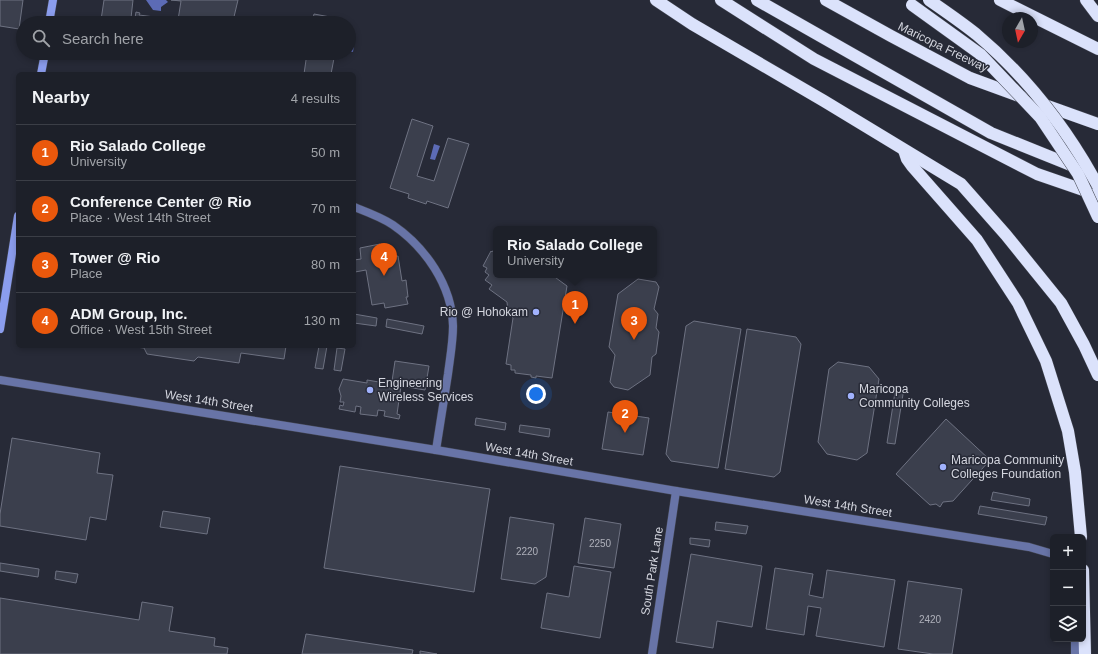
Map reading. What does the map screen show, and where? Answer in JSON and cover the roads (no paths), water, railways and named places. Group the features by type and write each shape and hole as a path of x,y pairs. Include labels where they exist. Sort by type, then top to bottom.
{"highway":[{"path":"656,0 692,24 961,184 1006,235 1061,303 1084,345 1098,375"},
{"path":"721,0 814,59 1031,171 1098,196"},
{"path":"757,0 991,133 1056,160 1098,175"},
{"name":"Maricopa Freeway","path":"826,0 970,78 1098,124"},
{"path":"929,0 976,34 1022,78 1057,120 1083,158 1098,186"},
{"path":"1000,0 1098,49"},
{"path":"1086,0 1098,16"},
{"path":"908,2 980,54 1040,117 1078,174 1098,217"},
{"path":"904,150 907,159 912,166 977,240 1018,303 1046,361 1068,431 1075,472 1081,534"},
{"path":"1084,606 1085,654"}],"main road":[{"path":"50,16 53,0"},
{"path":"41,72 44,60"},
{"path":"0,329 16,229"}],"street":[{"path":"356,208 392,224 423,250 444,286 450,304 453,325 452,345 436,450"},
{"name":"West 14th Street","path":"0,380 436,450 676,491 1029,547 1050,553"},
{"name":"South Park Lane","path":"652,654 676,491"},
{"path":"1074,642 1075,654"}],"water":[{"path":"146,0 166,0 168,2 161,7 161,11 153,10"},
{"path":"434,144 440,146 435,160 430,159"}],"place":[{"name":"ADM Group, Inc.","path":"384,276"},
{"name":"Rio @ Hohokam","path":"536,312"},
{"name":"Rio Salado College","path":"575,324"},
{"name":"Tower @ Rio","path":"634,340"},
{"name":"Engineering Wireless Services","path":"370,390"},
{"name":"Maricopa Community Colleges","path":"851,396"},
{"name":"Conference Center @ Rio","path":"625,433"},
{"name":"Maricopa Community Colleges Foundation","path":"943,467"}]}
